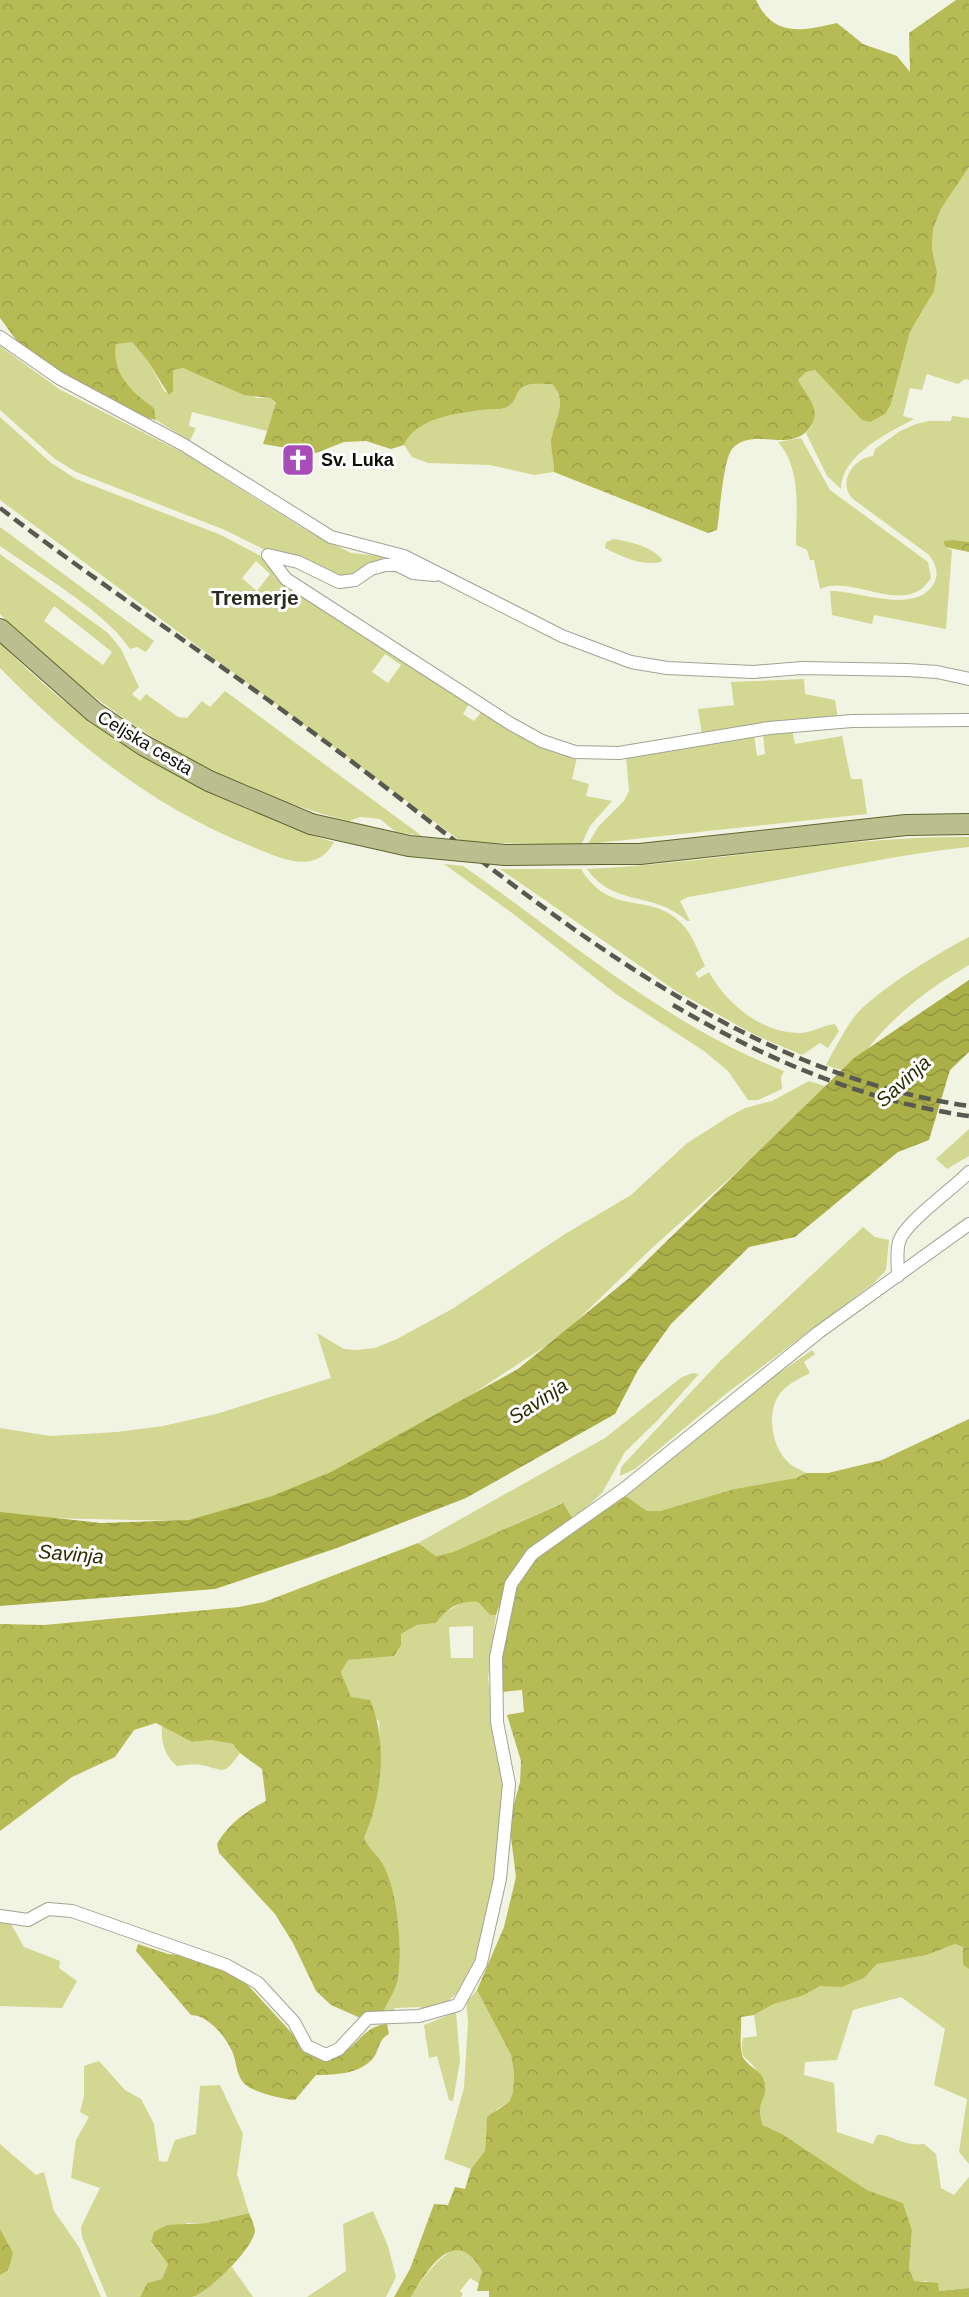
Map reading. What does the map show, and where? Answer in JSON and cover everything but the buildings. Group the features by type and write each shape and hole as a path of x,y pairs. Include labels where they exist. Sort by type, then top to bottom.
{"main road":[{"name":"Celjska cesta","path":"0,629 94,712 143,744 210,781 311,824 361,836 420,847 505,855 601,855 640,854 906,825 969,824"}],"street":[{"path":"0,337 59,378 184,445 331,537 404,555 440,576 562,636 631,662 667,668 733,671 802,668 907,670 937,672 969,679"},
{"path":"440,576 414,573 397,565 385,565 371,569 355,580 339,582 298,562 268,555 286,579 465,695 542,741 575,752 618,753 769,728 852,721 969,720"},
{"path":"898,1276 899,1241 917,1216 952,1190 969,1172"},
{"path":"0,1916 28,1920 48,1909 72,1911 226,1965 258,1983 294,2022 307,2046 326,2055 339,2049 368,2018 419,2016 458,2005 481,1963 500,1879 509,1784 497,1722 496,1657 511,1584 532,1554 624,1489 819,1332 969,1224"}],"shaded area":[{"path":"969,167 969,380 965,379 958,384 927,374 922,390 910,388 903,416 914,419 879,438 857,456 843,477 841,489 827,476 806,433 812,426 798,380 806,372 815,370 827,380 891,404 910,332 924,309 937,272 932,249 933,229 941,209"},
{"path":"132,342 147,360 165,392 173,391 173,369 183,368 257,398 270,398 276,404 267,431 192,412 189,426 196,428 190,441 156,420 154,408 131,388 120,373 116,343"},
{"path":"0,346 59,389 187,455 304,529 351,553 382,556 382,561 358,574 338,577 273,554 225,530 76,472 55,459 0,410"},
{"path":"552,384 560,398 551,443 554,472 534,475 490,465 428,463 412,457 404,445 410,436 429,422 466,412 503,409 511,404 524,386"},
{"path":"952,416 969,418 969,542 954,540 945,547 952,550 946,629 874,615 872,624 832,615 830,591 899,600 924,594 933,585 936,570 929,555 853,499 848,493 847,479 849,472 859,461 873,456 875,449 900,431 929,421 951,421"},
{"path":"0,417 50,462 76,479 221,535 259,555 470,702 463,714 474,721 483,710 577,757 572,779 589,784 586,796 612,801 590,826 581,845 462,842 0,500","holes":["256,561 270,574 257,591 242,578","385,654 401,665 388,683 372,672"]},
{"path":"801,438 830,490 928,562 931,578 920,590 908,595 893,595 847,586 820,589 814,560 810,560 807,550 796,545 797,505 794,477 786,453 778,442"},
{"path":"0,527 154,641 146,652 137,647 130,649 119,635 88,607 0,546"},
{"path":"614,539 646,548 662,559 661,562 639,562 605,548 606,542"},
{"path":"0,554 108,633 121,649 139,687 132,694 140,701 146,694 178,717 187,718 202,701 210,707 225,691 422,836 396,832 380,819 360,817 349,821 299,806 251,788 205,766 160,742 118,714 38,650 0,614","holes":["54,606 112,652 103,665 44,621"]},
{"path":"0,643 58,696 120,742 152,762 221,798 295,829 334,842 318,859 297,861 286,859 253,847 183,814 87,748 28,696 0,668"},
{"path":"804,679 805,694 835,700 838,718 702,734 698,709 734,705 731,682"},
{"path":"792,730 795,744 842,736 851,779 862,779 867,814 588,844 598,827 624,801 629,791 626,755 754,734 757,756 765,754 763,733"},
{"path":"969,837 969,847 863,863 688,897 680,901 690,921 662,906 609,889 597,881 587,869 873,841"},
{"path":"444,864 463,866 618,978 698,1029 740,1052 784,1071 781,1077 782,1089 758,1100 748,1100 728,1071 704,1051 616,994 512,913"},
{"path":"500,869 581,869 605,894 656,908 680,922 691,937 705,966 695,973 699,978 709,972 725,995 758,1022 785,1032 804,1033 835,1024 839,1031 828,1048 820,1043 802,1055 755,1035 676,991"},
{"path":"969,937 969,965 934,987 903,1012 875,1040 850,1073 826,1065 852,1020 874,998 906,974"},
{"path":"809,1081 825,1086 797,1118 652,1248 562,1335 412,1434 356,1466 217,1516 182,1521 0,1517 0,1428 50,1436 117,1432 163,1426 216,1414 331,1378 317,1333 344,1349 356,1350 375,1348 397,1339 452,1309 565,1234 631,1195 686,1144 728,1117 745,1108 772,1101"},
{"path":"969,1129 969,1156 947,1169 936,1159"},
{"path":"863,1227 875,1237 889,1240 886,1270 874,1283 727,1393 635,1469 620,1476 621,1467 721,1360"},
{"path":"812,1350 815,1354 804,1362 810,1373 782,1391 773,1408 772,1418 772,1429 778,1449 790,1464 806,1473 796,1478 734,1489 660,1511 647,1511 626,1496 741,1400"},
{"path":"693,1373 699,1374 659,1419 625,1452 602,1493 573,1519 562,1503 453,1552 436,1556 418,1543 605,1438 682,1377"},
{"path":"465,1601 478,1602 490,1615 496,1615 488,1679 491,1698 511,1757 498,1827 500,1844 493,1892 484,1943 475,1967 462,1987 445,2003 422,2013 420,2007 395,2008 392,2014 383,2013 397,1983 400,1956 398,1921 392,1886 381,1861 364,1838 373,1810 378,1781 379,1721 351,1697 341,1672 348,1660 368,1658 401,1645 401,1634 417,1625 436,1623 444,1613","holes":["473,1626 473,1658 451,1658 449,1627"]},
{"path":"162,1726 192,1742 211,1740 233,1744 240,1753 230,1766 223,1770 198,1765 177,1766 164,1748"},
{"path":"0,1923 11,1924 24,1947 60,1961 59,1968 77,1981 62,2008 0,2006"},
{"path":"955,1944 963,1947 963,1965 969,1969 969,2164 959,2152 967,2099 934,2085 945,2029 901,1997 853,2010 837,2060 805,2062 804,2075 834,2083 837,2132 873,2144 877,2135 882,2135 909,2144 924,2144 936,2154 941,2188 954,2195 969,2177 969,2288 938,2291 926,2281 914,2282 909,2269 912,2230 903,2203 867,2190 782,2134 763,2125 758,2115 766,2086 755,2068 743,2056 742,2050 743,2038 757,2036 754,2015 774,2004 802,1996 820,1985 842,1987 864,1978 877,1964 927,1955"},
{"path":"477,1990 511,2055 514,2073 513,2092 509,2102 497,2109 486,2128 485,2152 471,2169 444,2159 464,2088 468,2022 466,2002"},
{"path":"456,2012 460,2061 453,2101 449,2100 437,2056 429,2058 424,2025"},
{"path":"99,2061 125,2090 141,2099 154,2124 159,2161 167,2162 175,2140 196,2134 200,2086 220,2085 243,2134 237,2174 249,2213 207,2223 187,2223 151,2243 168,2264 162,2279 147,2283 140,2297 107,2297 82,2237 81,2227 100,2188 71,2178 76,2140 89,2117 80,2112 84,2096 84,2066"},
{"path":"0,2144 36,2175 44,2172 54,2211 79,2247 101,2297 0,2297 0,2275 9,2271 0,2229"},
{"path":"373,2211 388,2246 396,2277 386,2297 307,2297 346,2271 343,2224"},
{"path":"455,2248 472,2255 477,2262 482,2271 480,2284 470,2278 460,2291 463,2294 461,2297 411,2297 430,2270"},
{"path":"232,2267 253,2297 193,2297"}],"green space":[{"path":"0,0 756,0 771,21 790,29 837,23 863,44 897,56 910,72 909,33 956,0 969,0 969,167 941,209 933,229 932,249 937,272 934,291 910,332 891,404 885,414 870,422 862,420 815,370 806,372 798,380 813,405 815,414 808,430 790,439 749,440 732,449 724,475 717,530 708,533 554,472 551,443 560,398 552,384 524,386 511,404 505,408 466,412 429,422 418,428 404,445 391,449 366,441 344,442 316,453 263,444 276,403 270,398 244,395 183,368 173,370 173,391 169,395 147,360 132,342 116,344 117,364 125,381 154,408 156,420 107,400 70,380 26,350 0,318"},
{"path":"944,541 969,542 969,552 945,547"},
{"path":"969,1419 969,1969 963,1965 963,1947 955,1944 927,1955 877,1964 864,1978 842,1987 820,1986 802,1996 774,2004 754,2015 741,2017 741,2051 744,2059 764,2079 765,2093 760,2106 763,2125 782,2134 867,2190 903,2203 912,2230 909,2269 914,2281 938,2283 939,2291 969,2288 969,2297 489,2297 489,2291 477,2291 482,2271 472,2257 462,2251 453,2251 434,2264 411,2297 394,2297 410,2269 434,2204 448,2205 455,2187 465,2189 471,2169 485,2151 487,2117 509,2102 513,2092 514,2073 511,2055 477,1990 504,1927 516,1877 509,1822 520,1782 521,1761 507,1715 524,1712 522,1690 501,1692 500,1678 503,1643 510,1607 523,1575 553,1546 626,1496 647,1511 660,1511 734,1489 796,1478 806,1473 828,1473 882,1460"},
{"path":"563,1503 573,1519 508,1582 496,1615 490,1615 478,1602 459,1604 449,1609 436,1623 417,1625 401,1634 401,1645 394,1656 348,1660 341,1672 351,1697 370,1700 379,1734 381,1751 379,1787 364,1838 381,1861 392,1886 398,1921 400,1956 397,1983 383,2013 365,2020 331,2005 316,1991 293,1943 275,1914 219,1853 217,1844 226,1830 251,1809 266,1801 262,1769 240,1753 233,1744 211,1740 192,1742 156,1723 134,1730 115,1757 72,1777 0,1831 0,1624 44,1625 239,1607 264,1602 418,1543 436,1556 453,1552"},
{"path":"138,1944 168,1954 202,1957 246,1983 300,2042 335,2055 349,2048 371,2029 378,2026 387,2024 389,2034 383,2039 369,2063 347,2072 316,2075 295,2100 262,2093 243,2082 238,2074 232,2051 225,2039 210,2022 191,2015 136,1951"},
{"path":"249,2213 255,2230 253,2238 239,2258 209,2287 192,2297 140,2297 147,2283 162,2279 168,2264 151,2242 154,2232 167,2225 207,2223"},
{"path":"0,2229 13,2253 8,2271 0,2275"}],"water":[{"name":"Savinja","path":"969,980 969,1052 950,1070 929,1140 898,1152 795,1237 749,1247 671,1324 638,1370 615,1414 466,1498 337,1548 215,1589 0,1606 0,1512 101,1523 189,1520 272,1496 331,1472 518,1369 628,1279 854,1058"}],"railway":[{"path":"0,508 79,567 319,737 545,909 623,963 704,1012 788,1053 876,1086 969,1106"},
{"path":"673,1005 779,1060 853,1089 891,1100 969,1116"}],"place":[{"name":"Sv. Luka","path":"298,460"}],"district":[{"name":"Tremerje","path":"255,597"}]}
